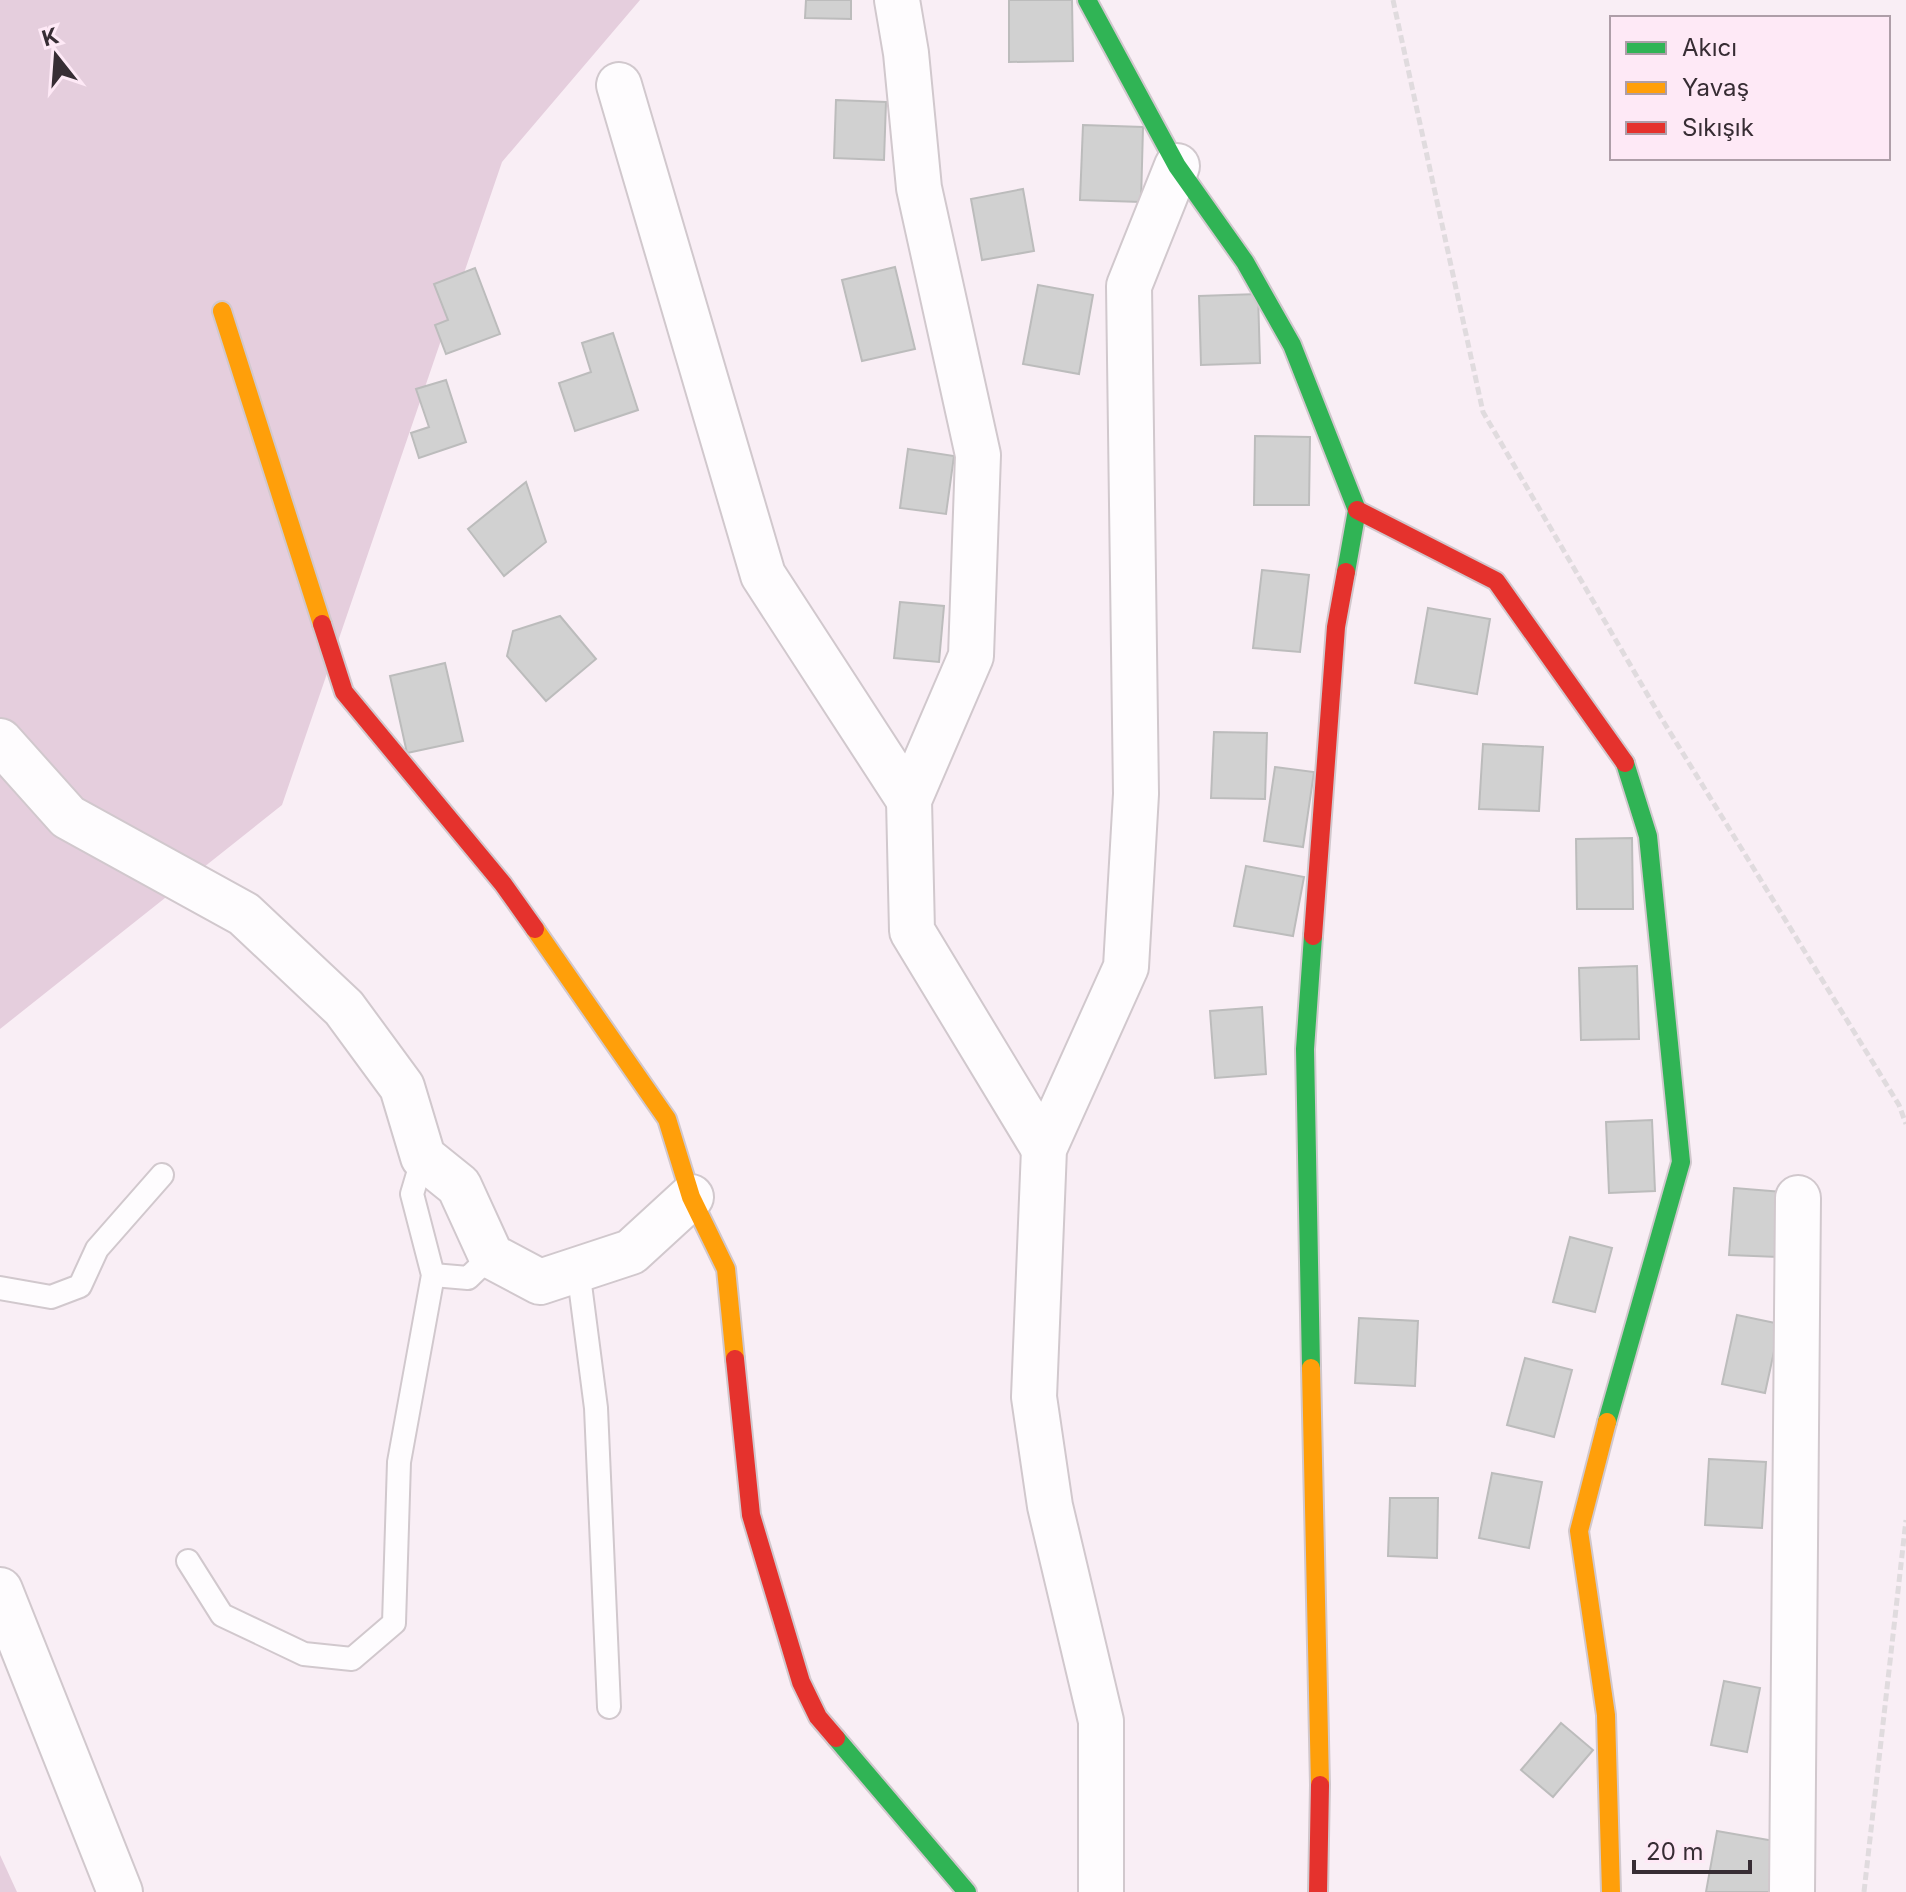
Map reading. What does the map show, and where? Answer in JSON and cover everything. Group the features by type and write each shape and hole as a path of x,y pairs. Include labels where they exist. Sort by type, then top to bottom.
{"street":[{"path":"897,0 906,53 919,188 978,455 971,656 909,800 912,931 1044,1149"},
{"path":"1087,0 1177,166 1245,262 1292,345 1357,510 1336,627 1305,1049 1320,1808 1318,1892"},
{"path":"619,85 763,575 909,800"},
{"path":"1101,1892 1101,1721 1050,1506 1034,1397 1044,1149 1126,967 1136,794 1129,286 1177,166"},
{"path":"222,311 344,692 503,884 667,1119 691,1197 726,1269 751,1515 801,1682 818,1717 967,1892"},
{"path":"1357,510 1496,581 1626,764 1648,836 1681,1162 1579,1531 1606,1715 1611,1892"},
{"path":"0,741 68,817 244,914 344,1008 402,1087 423,1157 459,1186 491,1256 540,1282 631,1252 691,1197"},
{"path":"1792,1892 1798,1198"},
{"path":"0,1590 120,1892"}],"lane":[{"path":"188,1561 222,1615 304,1654 352,1659 394,1623 399,1462 433,1275 412,1194 423,1157"},
{"path":"0,1288 51,1297 80,1286 97,1249 162,1175"},
{"path":"433,1275 468,1278 491,1256"},
{"path":"578,1269 596,1408 609,1707"}],"path":[{"path":"1393,0 1483,412 1660,716 1899,1105 1906,1124"},
{"path":"1864,1892 1906,1520"}],"shaded area":[{"path":"0,0 640,0 502,162 282,805 0,1029"},
{"path":"0,1855 17,1892 0,1892"}],"building":[{"path":"806,0 851,0 851,19 805,18"},
{"path":"1009,0 1072,0 1073,61 1009,62"},
{"path":"836,100 886,102 884,160 834,158"},
{"path":"1083,125 1143,127 1141,202 1080,200"},
{"path":"1023,189 1034,251 982,260 971,199"},
{"path":"895,267 915,349 862,361 842,280"},
{"path":"475,268 500,334 446,354 435,325 448,320 434,284"},
{"path":"1038,285 1093,295 1079,374 1023,364"},
{"path":"1258,294 1260,363 1201,365 1199,296"},
{"path":"613,333 638,410 575,431 559,383 591,372 582,343"},
{"path":"446,380 466,442 419,458 411,433 429,427 416,389"},
{"path":"1255,436 1310,437 1309,505 1254,505"},
{"path":"908,449 954,456 946,514 900,508"},
{"path":"526,482 546,542 504,576 468,529"},
{"path":"1262,570 1309,575 1300,652 1253,648"},
{"path":"900,602 944,606 939,662 894,658"},
{"path":"1428,608 1490,619 1477,694 1415,683"},
{"path":"560,616 596,659 546,701 507,656 513,631"},
{"path":"445,663 463,741 407,753 390,676"},
{"path":"1214,732 1267,733 1265,799 1211,798"},
{"path":"1483,744 1543,747 1539,811 1479,809"},
{"path":"1275,767 1314,772 1303,847 1264,841"},
{"path":"1632,838 1633,909 1577,909 1576,839"},
{"path":"1246,866 1304,877 1293,936 1234,926"},
{"path":"1637,966 1639,1039 1581,1040 1579,968"},
{"path":"1262,1007 1266,1074 1215,1078 1210,1011"},
{"path":"1652,1120 1655,1191 1609,1193 1606,1122"},
{"path":"1734,1188 1782,1192 1778,1257 1729,1255"},
{"path":"1570,1237 1612,1248 1595,1312 1553,1302"},
{"path":"1737,1315 1780,1324 1765,1393 1722,1384"},
{"path":"1359,1318 1418,1321 1415,1386 1355,1383"},
{"path":"1525,1358 1572,1370 1554,1437 1507,1425"},
{"path":"1709,1459 1766,1462 1762,1528 1705,1525"},
{"path":"1492,1473 1542,1482 1529,1548 1479,1538"},
{"path":"1390,1498 1438,1498 1437,1558 1388,1556"},
{"path":"1724,1681 1760,1688 1747,1752 1711,1745"},
{"path":"1561,1723 1593,1750 1553,1797 1521,1770"},
{"path":"1717,1831 1780,1842 1772,1892 1706,1892"}],"traffic: fast":[{"path":"1087,0 1177,166 1245,262 1292,345 1357,510 1346,572"},
{"path":"1607,1422 1681,1162 1648,836 1625,763"},
{"path":"1311,1368 1305,1049 1313,936"},
{"path":"836,1738 967,1892"}],"traffic: slow":[{"path":"222,311 322,624"},
{"path":"535,929 667,1119 691,1197 726,1269 735,1359"},
{"path":"1311,1368 1320,1785"},
{"path":"1607,1422 1579,1531 1606,1715 1611,1892"}],"traffic: jam":[{"path":"1357,510 1496,581 1625,763"},
{"path":"1313,936 1336,627 1346,572"},
{"path":"322,624 344,692 503,884 535,929"},
{"path":"735,1359 751,1515 801,1682 818,1717 836,1738"},
{"path":"1318,1892 1320,1785"}]}
